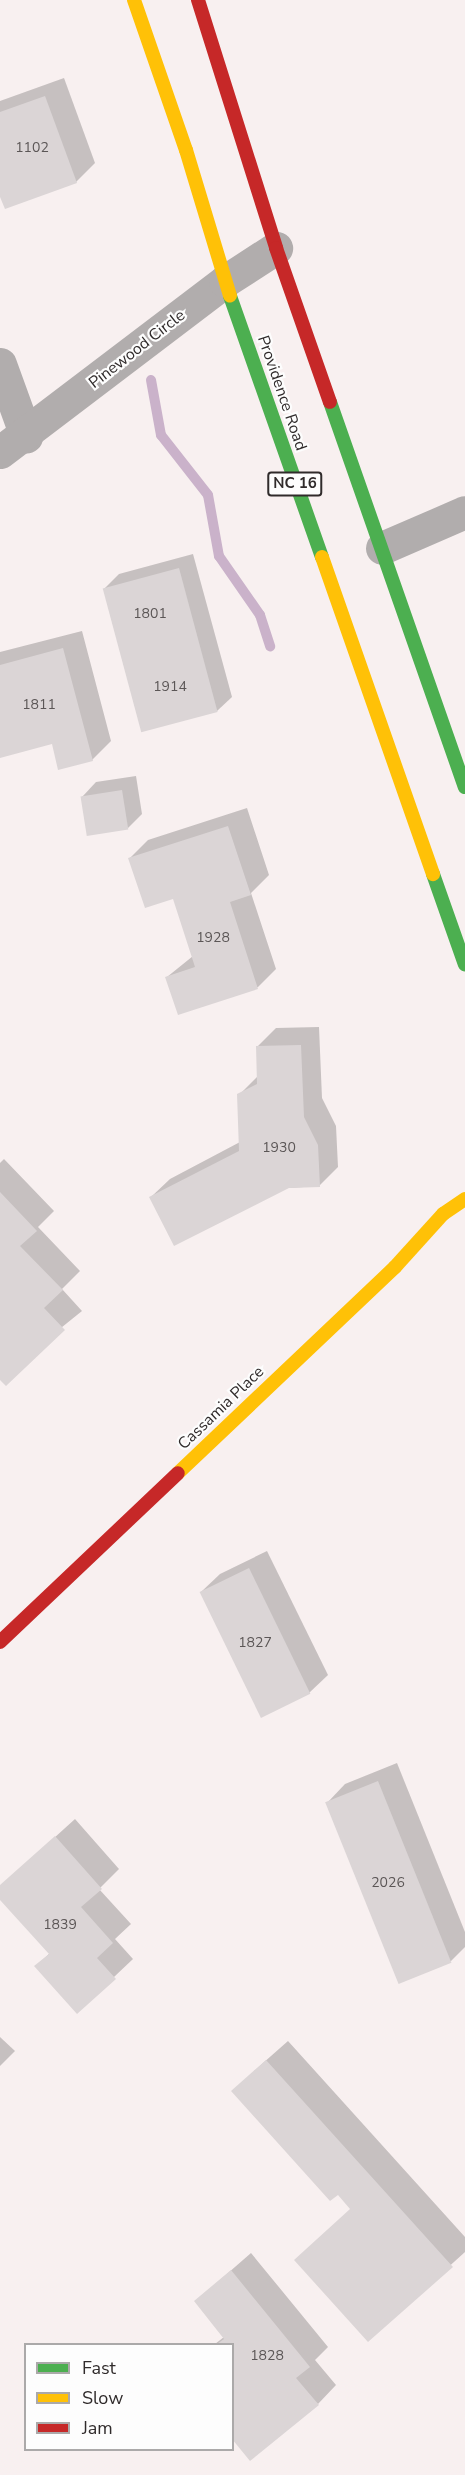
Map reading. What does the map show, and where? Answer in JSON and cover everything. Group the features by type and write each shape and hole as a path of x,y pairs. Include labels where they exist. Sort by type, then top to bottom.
{"main road":[{"name":"Providence Road","path":"134,0 186,150 225,281 465,965"},
{"path":"198,0 276,248 465,787"},
{"name":"Cassamia Place","path":"0,1642 395,1267 443,1214 465,1199"}],"street":[{"name":"Pinewood Circle","path":"13,444 225,281 276,248"},
{"path":"0,364 13,444"},
{"path":"382,548 465,512"}],"building":[{"path":"45,96 77,183 5,209 0,197 0,112"},
{"path":"179,568 218,712 141,732 103,588"},
{"path":"63,648 93,761 58,770 52,744 0,758 0,665"},
{"path":"122,790 128,830 87,836 81,797"},
{"path":"228,826 251,895 230,902 258,989 178,1015 165,977 195,967 173,899 145,908 128,858"},
{"path":"301,1045 304,1117 318,1145 320,1187 289,1188 174,1246 149,1197 239,1151 237,1094 257,1084 256,1046"},
{"path":"0,1192 37,1231 20,1246 63,1290 44,1308 65,1330 6,1386 0,1380"},
{"path":"249,1568 310,1694 261,1718 200,1592"},
{"path":"378,1781 451,1963 399,1984 325,1802"},
{"path":"55,1836 102,1889 81,1907 113,1943 97,1958 116,1979 77,2014 34,1966 49,1954 0,1900 0,1885"},
{"path":"266,2060 453,2267 368,2342 294,2260 350,2209 338,2195 330,2201 231,2091"},
{"path":"231,2270 310,2367 296,2378 319,2405 250,2461 234,2441 234,2343 218,2343 224,2339 194,2301"}],"waterway":[{"path":"151,380 161,435 208,495 219,556 260,615 270,646"}],"traffic: fast":[{"path":"230,296 322,557"},
{"path":"330,402 465,787"},
{"path":"433,874 465,965"}],"traffic: slow":[{"path":"134,0 186,150 230,296"},
{"path":"322,557 433,874"},
{"path":"178,1473 395,1267 443,1214 465,1199"}],"traffic: jam":[{"path":"198,0 276,248 330,402"},
{"path":"0,1642 178,1473"}]}
